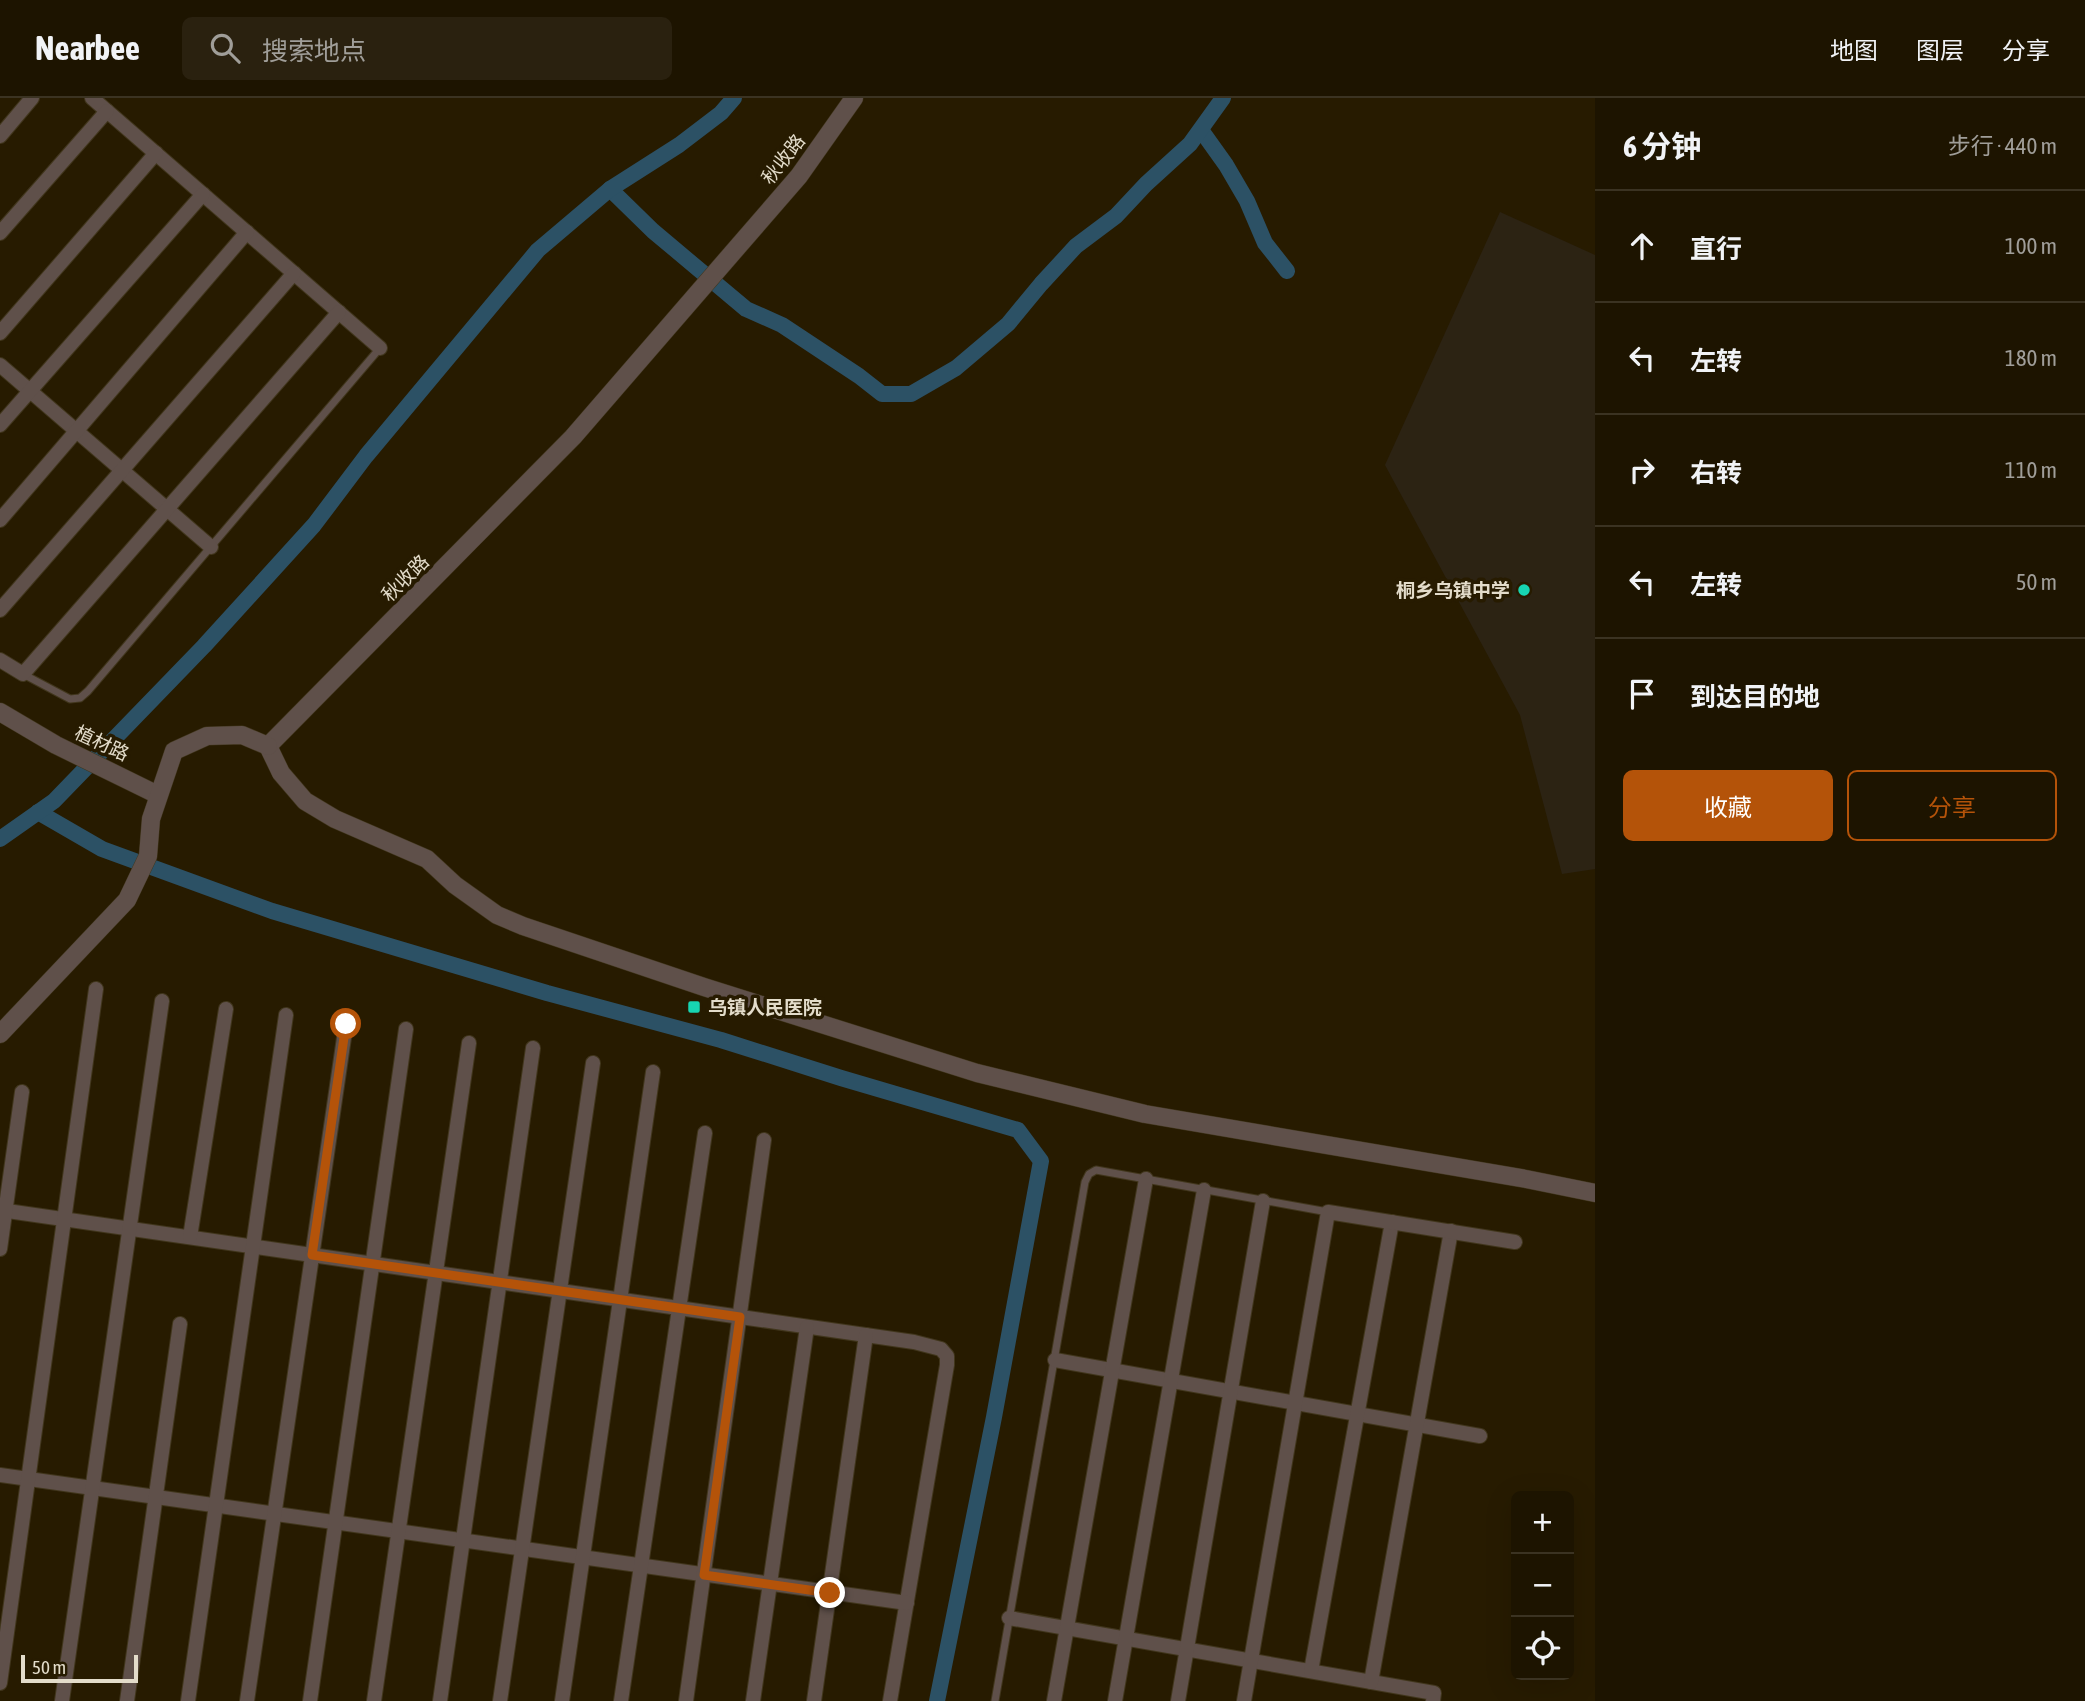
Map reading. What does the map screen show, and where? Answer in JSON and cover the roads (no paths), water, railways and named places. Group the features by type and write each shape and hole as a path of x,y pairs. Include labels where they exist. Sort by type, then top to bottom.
{"street":[{"path":"0,135 32,98"},
{"path":"92,98 380,348"},
{"name":"秋收路","path":"268,746 573,437 799,176 854,98"},
{"path":"0,233 107,111"},
{"path":"0,333 156,153"},
{"path":"0,425 203,194"},
{"path":"0,520 247,232"},
{"path":"0,610 294,273"},
{"path":"0,660 23,674 339,312"},
{"path":"0,365 211,547"},
{"name":"植材路","path":"0,712 56,745 158,795"},
{"path":"0,1034 128,900 148,856 151,819 174,751 207,736 242,735 268,746 281,773 304,801 335,819 427,859 455,885 497,915 536,931 977,1073 1145,1114 1595,1193"},
{"path":"0,1683 96,989"},
{"path":"62,1701 162,1001"},
{"path":"190,1237 226,1009"},
{"path":"188,1701 286,1015"},
{"path":"247,1701 346,1024"},
{"path":"310,1701 406,1029"},
{"path":"374,1701 470,1043"},
{"path":"440,1701 533,1048"},
{"path":"500,1701 593,1063"},
{"path":"562,1701 653,1072"},
{"path":"0,1250 3,1210 22,1092"},
{"path":"621,1701 705,1133"},
{"path":"687,1701 764,1140"},
{"path":"1054,1701 1146,1179"},
{"path":"1115,1701 1204,1190"},
{"path":"1178,1701 1263,1201"},
{"path":"3,1210 866,1335 941,1349 947,1356 947,1365 890,1701"},
{"path":"1244,1701 1328,1212 1515,1242"},
{"path":"1311,1671 1392,1222"},
{"path":"1371,1682 1451,1231"},
{"path":"127,1701 180,1325"},
{"path":"753,1701 807,1327"},
{"path":"814,1701 866,1335"},
{"path":"1055,1360 1480,1436"},
{"path":"0,1475 906,1603"},
{"path":"1009,1618 1434,1693 1433,1701"}],"lane":[{"path":"23,674 70,699 80,698 380,348"},
{"path":"995,1701 1085,1182 1089,1174 1096,1170 1328,1212"}],"waterway":[{"path":"0,839 54,801 204,646 314,525 366,456 538,250 610,189 679,145 721,113 734,98"},
{"path":"610,189 653,231 746,309 782,325 882,394 911,394 956,368 1008,324 1076,246 1116,216 1190,144 1223,98"},
{"path":"1201,130 1247,201 1265,243 1287,271"},
{"path":"38,812 102,849 272,911 547,993 721,1040 1018,1130 1041,1161 994,1417 937,1701"}],"place":[{"name":"桐乡乌镇中学","path":"1524,590"},
{"name":"乌镇人民医院","path":"694,1007"}]}
